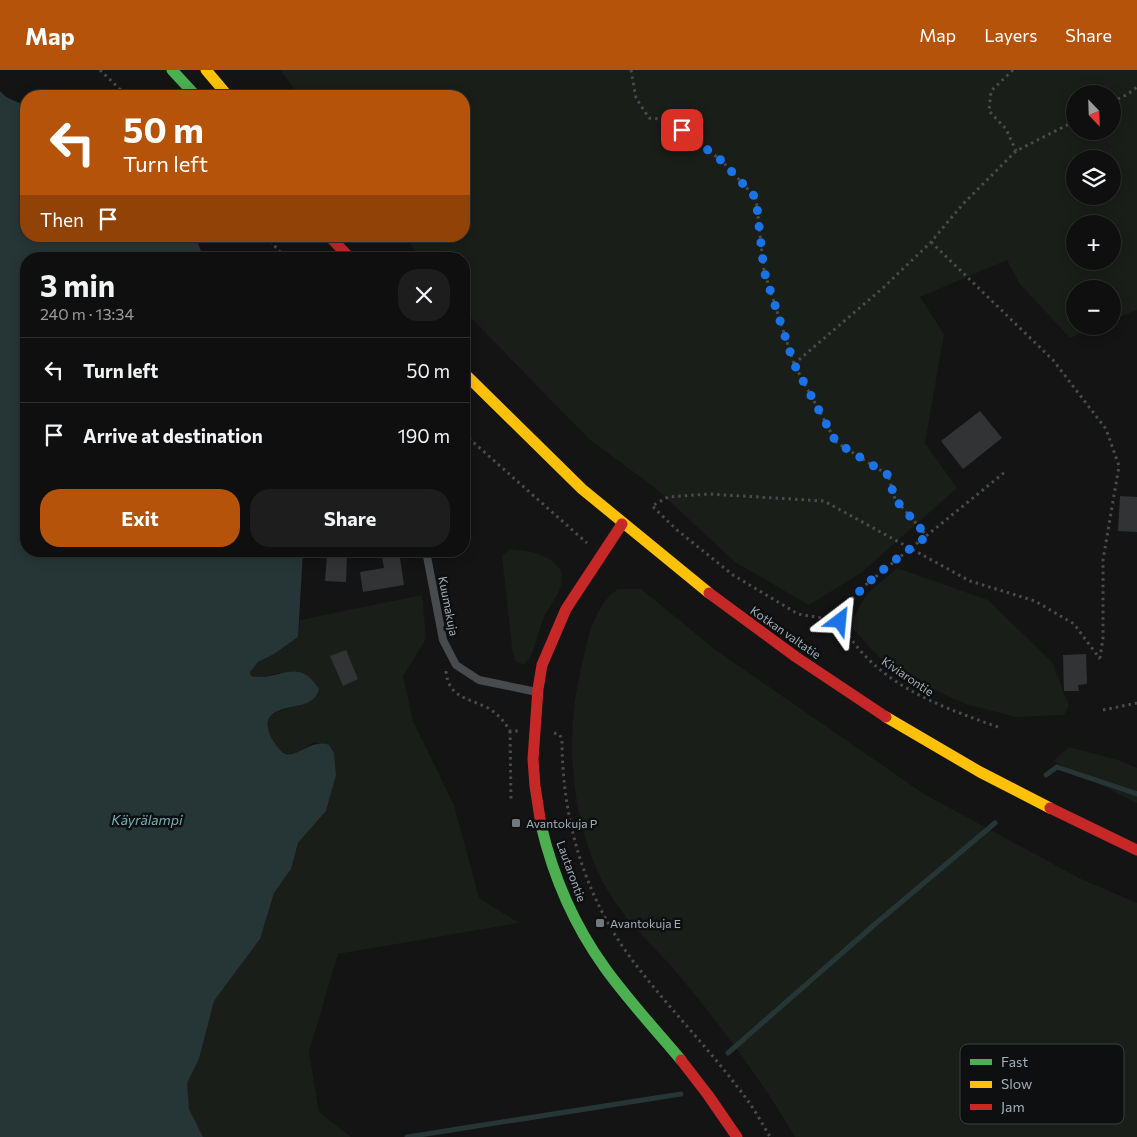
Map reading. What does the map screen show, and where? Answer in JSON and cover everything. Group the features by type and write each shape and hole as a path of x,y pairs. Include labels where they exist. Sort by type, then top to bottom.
{"main road":[{"path":"172,70 190,90"},
{"path":"206,70 223,90"},
{"path":"335,242 344,252"},
{"path":"350,242 358,252"},
{"name":"Kotkan valtatie","path":"470,379 539,447 622,524 710,595 774,641 862,701 979,771 1060,814 1137,850"},
{"name":"Lautarontie","path":"622,524 570,601 553,636 542,665 537,692 533,758 536,789 548,850 572,912 605,968 699,1081 736,1137"}],"lane":[{"name":"Kuumakuja","path":"427,557 443,640 456,665 479,680 537,692"}],"path":[{"path":"631,70 636,98 649,118 669,120 722,161 756,198 764,271 794,364 836,442 888,475 895,499 927,536"},
{"path":"1013,70 992,91 989,111 1006,129 1016,151"},
{"path":"102,71 121,90"},
{"path":"1121,98 1137,87"},
{"path":"794,364 884,287 931,242 962,206 1016,151 1066,126"},
{"path":"271,242 280,252"},
{"path":"931,242 1053,360 1106,429 1119,466 1103,560 1103,638 1100,659 1074,624 1035,601 970,581 912,548 824,501 709,494 668,497 652,506 677,530 733,575 782,605 798,614 840,621 844,608 863,587 912,548 927,536 1005,472"},
{"path":"470,440 517,483 602,554"},
{"name":"Kiviarontie","path":"840,621 848,637 861,653 887,676 929,702 998,727"},
{"path":"445,664 446,681 457,694 467,701 497,714 510,731 512,800"},
{"path":"1104,710 1137,704"},
{"path":"510,731 521,732"},
{"path":"550,732 560,734 562,739 562,775 573,834 584,870 607,920 630,956 748,1101 770,1137"},
{"path":"600,923 607,920"}],"shaded area":[{"path":"280,70 1137,70 1137,310 1121,317 1121,280 1066,280 1066,334 1020,284 1007,260 920,297 944,334 925,443 957,488 861,573 809,605 735,562 654,487 589,439 470,317 470,252 416,252 409,242 470,242 470,90 295,90"},
{"path":"510,549 527,551 546,557 559,568 562,576 560,589 543,619 534,649 524,665 515,661 512,647 502,556"},
{"path":"897,568 988,600 1052,662 1069,706 1064,715 1016,717 965,704 916,681 879,657 853,629 853,618 867,594"},
{"path":"618,589 641,589 717,651 924,794 1081,879 1137,903 1137,1137 795,1137 754,1073 725,1033 678,974 620,909 604,884 592,856 582,826 576,795 572,733 575,702 585,650 592,626 602,605"},
{"path":"422,595 426,639 403,676 413,721 454,805 479,898 519,923 338,954 309,1052 319,1112 351,1137 203,1137 189,1109 186,1083 199,1059 214,1001 260,939 274,893 291,869 298,843 326,811 336,775 334,754 329,745 313,743 298,753 292,754 280,750 275,745 268,732 269,719 281,710 307,703 279,673 257,678 251,676 249,672 258,662 274,654 298,637 300,620"},
{"path":"1069,747 1118,760 1137,768 1137,803 1053,761"}],"water":[{"name":"Käyrälampi","path":"0,91 6,97 20,103 20,242 197,242 201,252 20,252 20,557 303,557 298,637 274,654 258,662 250,672 251,676 261,677 296,672 303,673 311,679 319,689 316,696 306,703 274,713 268,722 269,732 277,746 285,754 296,753 315,745 329,745 334,753 336,775 326,811 298,843 291,869 274,893 260,939 214,1001 199,1059 187,1083 189,1109 203,1137 0,1137"}],"building":[{"path":"980,411 1002,438 963,469 941,441"},
{"path":"1120,496 1137,497 1137,532 1118,531"},
{"path":"327,557 347,557 346,582 325,581"},
{"path":"382,557 400,557 404,585 363,592 360,572 384,568"},
{"path":"346,650 358,679 343,686 330,656"},
{"path":"1086,654 1087,684 1078,685 1079,691 1064,691 1063,655"}],"waterway":[{"path":"1046,775 1057,767 1137,794"},
{"path":"728,1053 874,925 995,823"},
{"path":"407,1137 681,1094"}],"traffic: fast":[{"path":"172,70 190,90"},
{"path":"541,825 558,881 574,917 594,952 632,1003 681,1060"}],"traffic: slow":[{"path":"206,70 223,90"},
{"path":"470,379 582,489 709,593"},
{"path":"886,717 980,772 1050,808"}],"traffic: jam":[{"path":"335,242 344,252"},
{"path":"541,825 533,759 538,689 542,665 566,609 622,524"},
{"path":"709,593 796,657 886,717"},
{"path":"1050,808 1137,850"},
{"path":"681,1060 737,1137"}],"place":[{"name":"Avantokuja P","path":"516,823"},
{"name":"Avantokuja E","path":"600,923"}],"route":[{"path":"682,130 722,161 756,198 764,271 794,364 836,442 888,475 895,499 927,536 863,587 844,608 840,621"}]}
